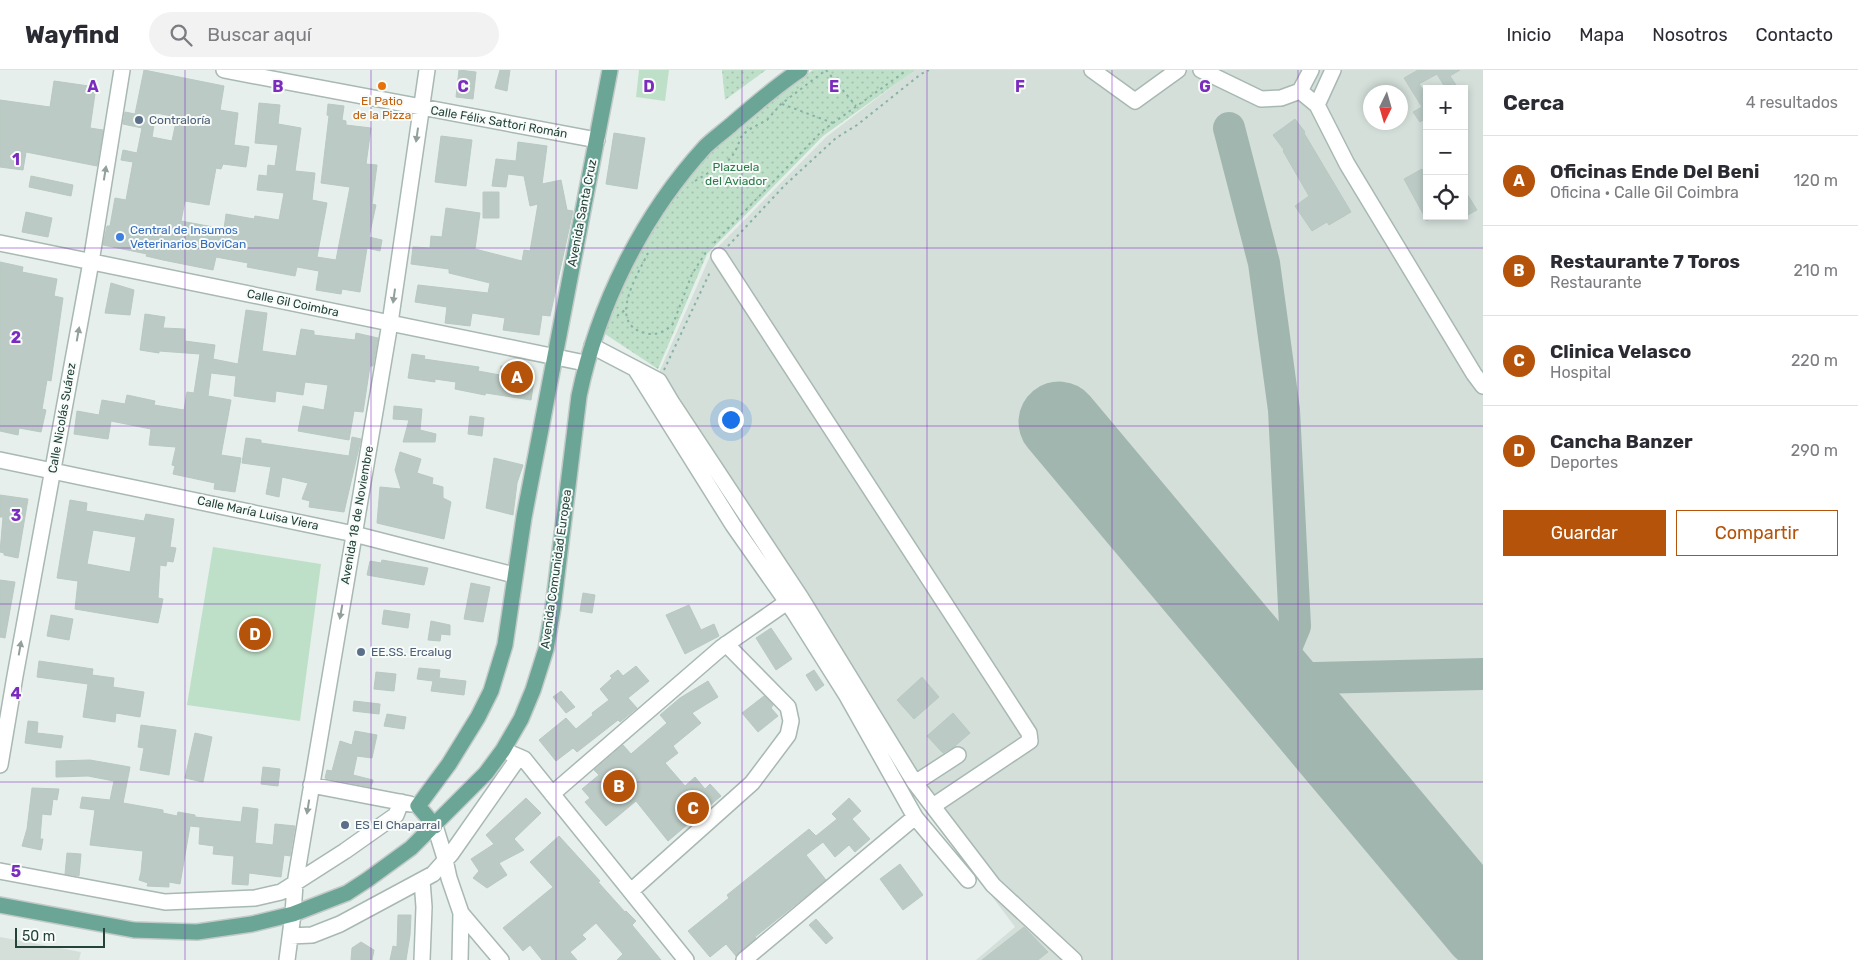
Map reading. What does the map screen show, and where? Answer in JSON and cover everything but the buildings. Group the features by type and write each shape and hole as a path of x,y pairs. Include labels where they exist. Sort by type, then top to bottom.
{"main road":[{"name":"Avenida Santa Cruz","path":"418,806 478,717 491,691 505,646 514,575 610,70"},
{"name":"Avenida Comunidad Europea","path":"0,905 134,930 197,932 252,924 293,914 347,893 368,880 411,848 486,774 521,719 546,649 553,608 574,431 586,363 612,290 648,224 676,183 706,147 743,114 800,70"},
{"path":"418,806 435,826"}],"street":[{"name":"Calle Nicolás Suárez","path":"0,765 7,675 53,470 91,262 122,70"},
{"name":"Calle Félix Sattori Román","path":"224,70 597,140"},
{"name":"Avenida 18 de Noviembre","path":"287,960 295,884 390,323 427,70"},
{"path":"1092,70 1136,101 1178,70"},
{"path":"1201,70 1261,99 1281,98 1300,91 1310,70"},
{"path":"1317,105 1333,70"},
{"path":"1300,91 1317,105 1346,164 1483,386"},
{"name":"Calle Gil Coimbra","path":"0,243 586,363"},
{"path":"719,256 1030,737 1030,741 1023,746 933,806"},
{"path":"592,346 660,381 672,403 809,612 916,783 993,885 1074,960"},
{"path":"636,369 733,525 787,602 847,696 916,817 968,880"},
{"name":"Calle María Luisa Viera","path":"0,460 354,534 514,575"},
{"path":"552,794 726,644 787,602"},
{"path":"631,891 752,783 788,735 791,721 788,707 726,644"},
{"path":"503,750 524,759 686,960"},
{"path":"916,783 958,755"},
{"path":"290,936 312,935 340,924 433,874 445,861 519,757"},
{"path":"311,785 418,806"},
{"path":"0,871 165,902 255,898 280,892 295,884 382,826 396,815 401,802"},
{"path":"744,960 916,817"},
{"path":"435,826 461,913 460,960"},
{"path":"422,880 424,907 422,960"},
{"path":"461,913 501,960"}],"path":[{"path":"694,182 728,160 735,152 742,136 750,129 767,120 781,104 826,70 856,106"},
{"path":"652,245 627,299 625,310 627,319 635,329 650,334 660,333 673,324 692,274 704,254 822,131 907,70"},
{"path":"660,381 696,299 719,256 785,185 836,138 857,125 928,70"},
{"path":"781,104 834,123"}],"shaded area":[{"path":"914,70 1483,70 1483,960 976,960 1015,927 907,783 654,384 711,254 826,137"},
{"path":"0,937 81,952 79,960 0,960"}],"green space":[{"path":"639,70 669,70 665,101 636,97"},
{"path":"722,70 766,70 725,100"},
{"name":"Plazuela del Aviador","path":"813,70 915,70 823,136 707,254 658,369 605,334 616,292 653,224 680,186 713,149 771,99"},
{"path":"213,547 321,564 300,721 187,705"}],"taxiway":[{"path":"1229,128 1264,263 1284,410 1295,626 1273,679 1483,674"}],"runway":[{"path":"1059,422 1483,928"}],"place":[{"name":"El Patio de la Pizza","path":"382,86"},
{"name":"Contraloría","path":"139,120"},
{"name":"Central de Insumos Veterinarios BoviCan","path":"120,237"},
{"name":"Oficinas Ende Del Beni","path":"517,377"},
{"name":"Cancha Banzer","path":"255,634"},
{"name":"EE.SS. Ercalug","path":"361,652"},
{"name":"Restaurante 7 Toros","path":"619,786"},
{"name":"Clinica Velasco","path":"693,808"},
{"name":"ES El Chaparral","path":"345,825"}]}
